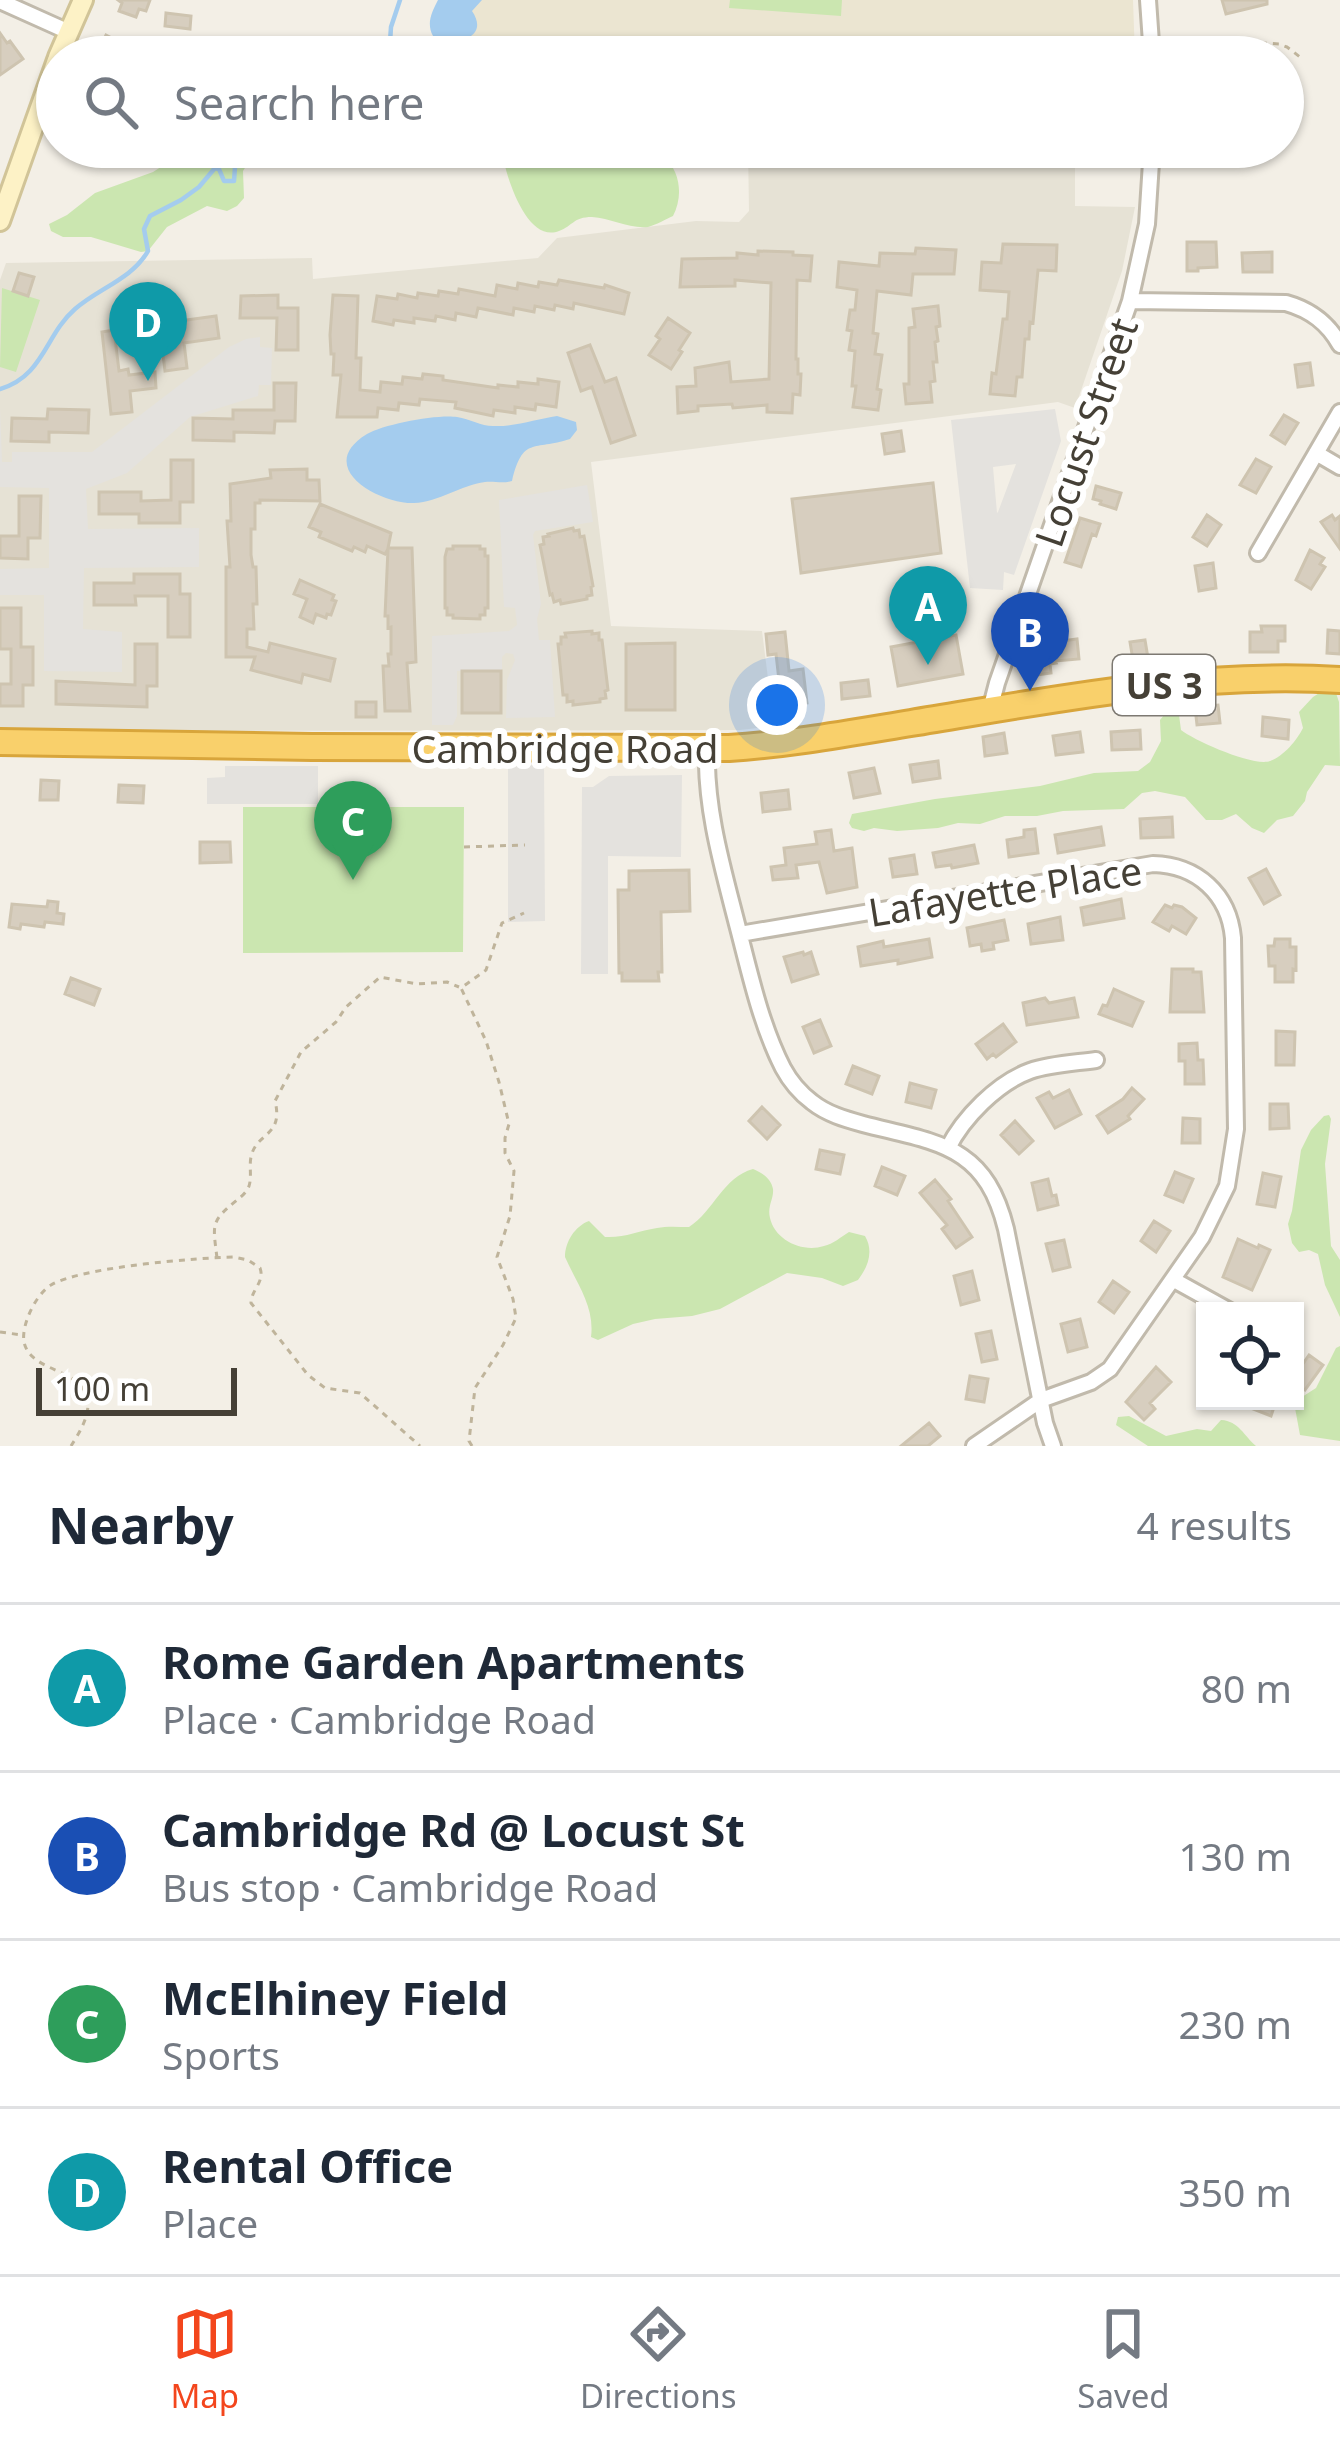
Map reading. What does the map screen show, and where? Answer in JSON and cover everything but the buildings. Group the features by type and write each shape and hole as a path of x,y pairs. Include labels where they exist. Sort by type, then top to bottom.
{"highway":[{"name":"Cambridge Road","path":"0,742 707,748 794,742 1213,680 1340,680"}],"street":[{"path":"67,36 83,0"},
{"path":"1148,0 1151,36"},
{"path":"0,2 69,32"},
{"path":"0,221 36,120"},
{"name":"Locust Street","path":"990,710 1130,301 1147,224 1151,168"},
{"path":"1130,301 1286,303 1315,315 1340,345"},
{"path":"1258,553 1340,412"},
{"path":"1316,453 1340,467"},
{"path":"707,748 711,812 754,991 777,1054 800,1091 835,1115 948,1148 978,1169 991,1186 1013,1258 1053,1446"},
{"name":"Lafayette Place","path":"740,934 1153,864 1180,868 1205,881 1223,903 1232,929 1237,1084 1235,1148 1220,1204 1174,1280 1110,1369 1091,1382 1041,1400 974,1446"},
{"path":"948,1148 966,1120 1016,1078 1040,1068 1096,1060"},
{"path":"1174,1280 1214,1302"}],"path":[{"path":"464,847 525,845"},
{"path":"461,988 486,970 502,923 524,913"},
{"path":"217,1258 217,1219 249,1186 250,1155 257,1142 272,1131 278,1111 275,1100 301,1052 380,977 417,985 447,982 461,988 486,1040 499,1082 509,1124 505,1153 514,1172 510,1216 497,1257 516,1318 475,1388 472,1446"},
{"path":"71,1446 83,1428 88,1399 72,1378 30,1354 25,1345 38,1297 55,1283 114,1269 242,1258 260,1268 262,1278 251,1303 308,1375 325,1388 360,1393 420,1446"},
{"path":"0,1332 24,1336"}],"shaded area":[{"path":"454,0 1133,0 1134,36 466,36"},
{"path":"748,168 1075,168 1075,206 1135,207 1122,271 1075,408 1058,402 591,462 611,626 762,631 774,726 740,730 0,728 0,280 6,263 312,258 313,279 538,258 557,238 696,221 739,222 749,211"},
{"path":"260,337 260,347 272,348 271,385 259,385 258,396 190,417 127,473 86,489 88,529 199,528 199,567 84,568 83,629 122,632 122,672 44,671 44,595 0,595 0,569 49,568 49,488 0,487 0,407 2,462 12,462 12,452 92,452 229,347"},
{"path":"1055,409 1061,441 1014,575 1004,572 1003,590 970,588 951,420","holes":["1016,464 997,513 993,467"]},
{"path":"587,485 593,522 533,535 541,604 539,640 550,640 555,717 506,718 507,680 515,660 506,653 502,670 457,671 453,725 432,725 432,636 509,631 517,625 515,608 504,607 499,500"},
{"path":"508,765 544,765 545,921 508,922"},
{"path":"225,766 318,766 318,804 207,804 207,778 225,777"},
{"path":"682,775 681,857 608,856 608,974 581,974 582,787 593,787 609,776"}],"green space":[{"path":"730,0 842,0 841,16 729,8"},
{"path":"159,168 245,168 244,198 227,211 207,206 167,227 148,251 51,231 49,224 95,193"},
{"path":"506,168 673,168 679,193 673,216 648,227 592,217 547,232 526,216"},
{"path":"2,288 40,300 16,372 0,367"},
{"path":"1324,690 1336,693 1339,702 1340,766 1325,765 1293,816 1277,820 1264,833 1236,814 1206,820 1185,797 1155,791 1142,793 1124,809 1005,816 980,824 897,831 864,831 849,823 852,814 935,799 1040,786 1094,773 1138,771 1150,762 1161,741 1160,720 1169,709 1179,715 1181,730 1199,740 1238,757 1270,761 1294,742 1303,728 1299,712"},
{"path":"243,807 464,807 463,952 243,953"},
{"path":"1329,1115 1325,1164 1331,1246 1340,1260 1340,1317 1325,1285 1318,1254 1299,1252 1288,1224 1301,1150 1311,1130"},
{"path":"753,1169 770,1182 770,1218 777,1233 791,1243 816,1248 849,1232 865,1236 869,1259 858,1280 843,1286 787,1273 720,1309 633,1324 598,1340 591,1337 588,1306 565,1257 575,1231 589,1221 605,1237 689,1227 734,1179"},
{"path":"1340,1346 1340,1441 1300,1435 1295,1410 1304,1410 1304,1396 1316,1388"},
{"path":"1129,1416 1166,1436 1211,1431 1221,1420 1227,1421 1256,1446 1148,1446 1116,1425 1118,1417"}],"water":[{"path":"438,0 482,0 472,11 477,28 470,36 433,36 432,13"},
{"path":"448,416 501,426 557,416 576,422 577,430 570,439 525,451 512,481 476,484 414,503 384,497 349,471 352,446 375,430 398,423"}],"waterway":[{"path":"390,36 400,0"},
{"path":"0,389 26,375 75,309 141,261 148,251 144,229 150,216 199,187 215,168"},
{"path":"215,168 224,181 234,181 235,168"}],"place":[{"name":"Rental Office","path":"148,381"},
{"name":"Rome Garden Apartments","path":"928,665"},
{"name":"Cambridge Rd @ Locust St","path":"1030,691"},
{"name":"McElhiney Field","path":"353,880"}]}
